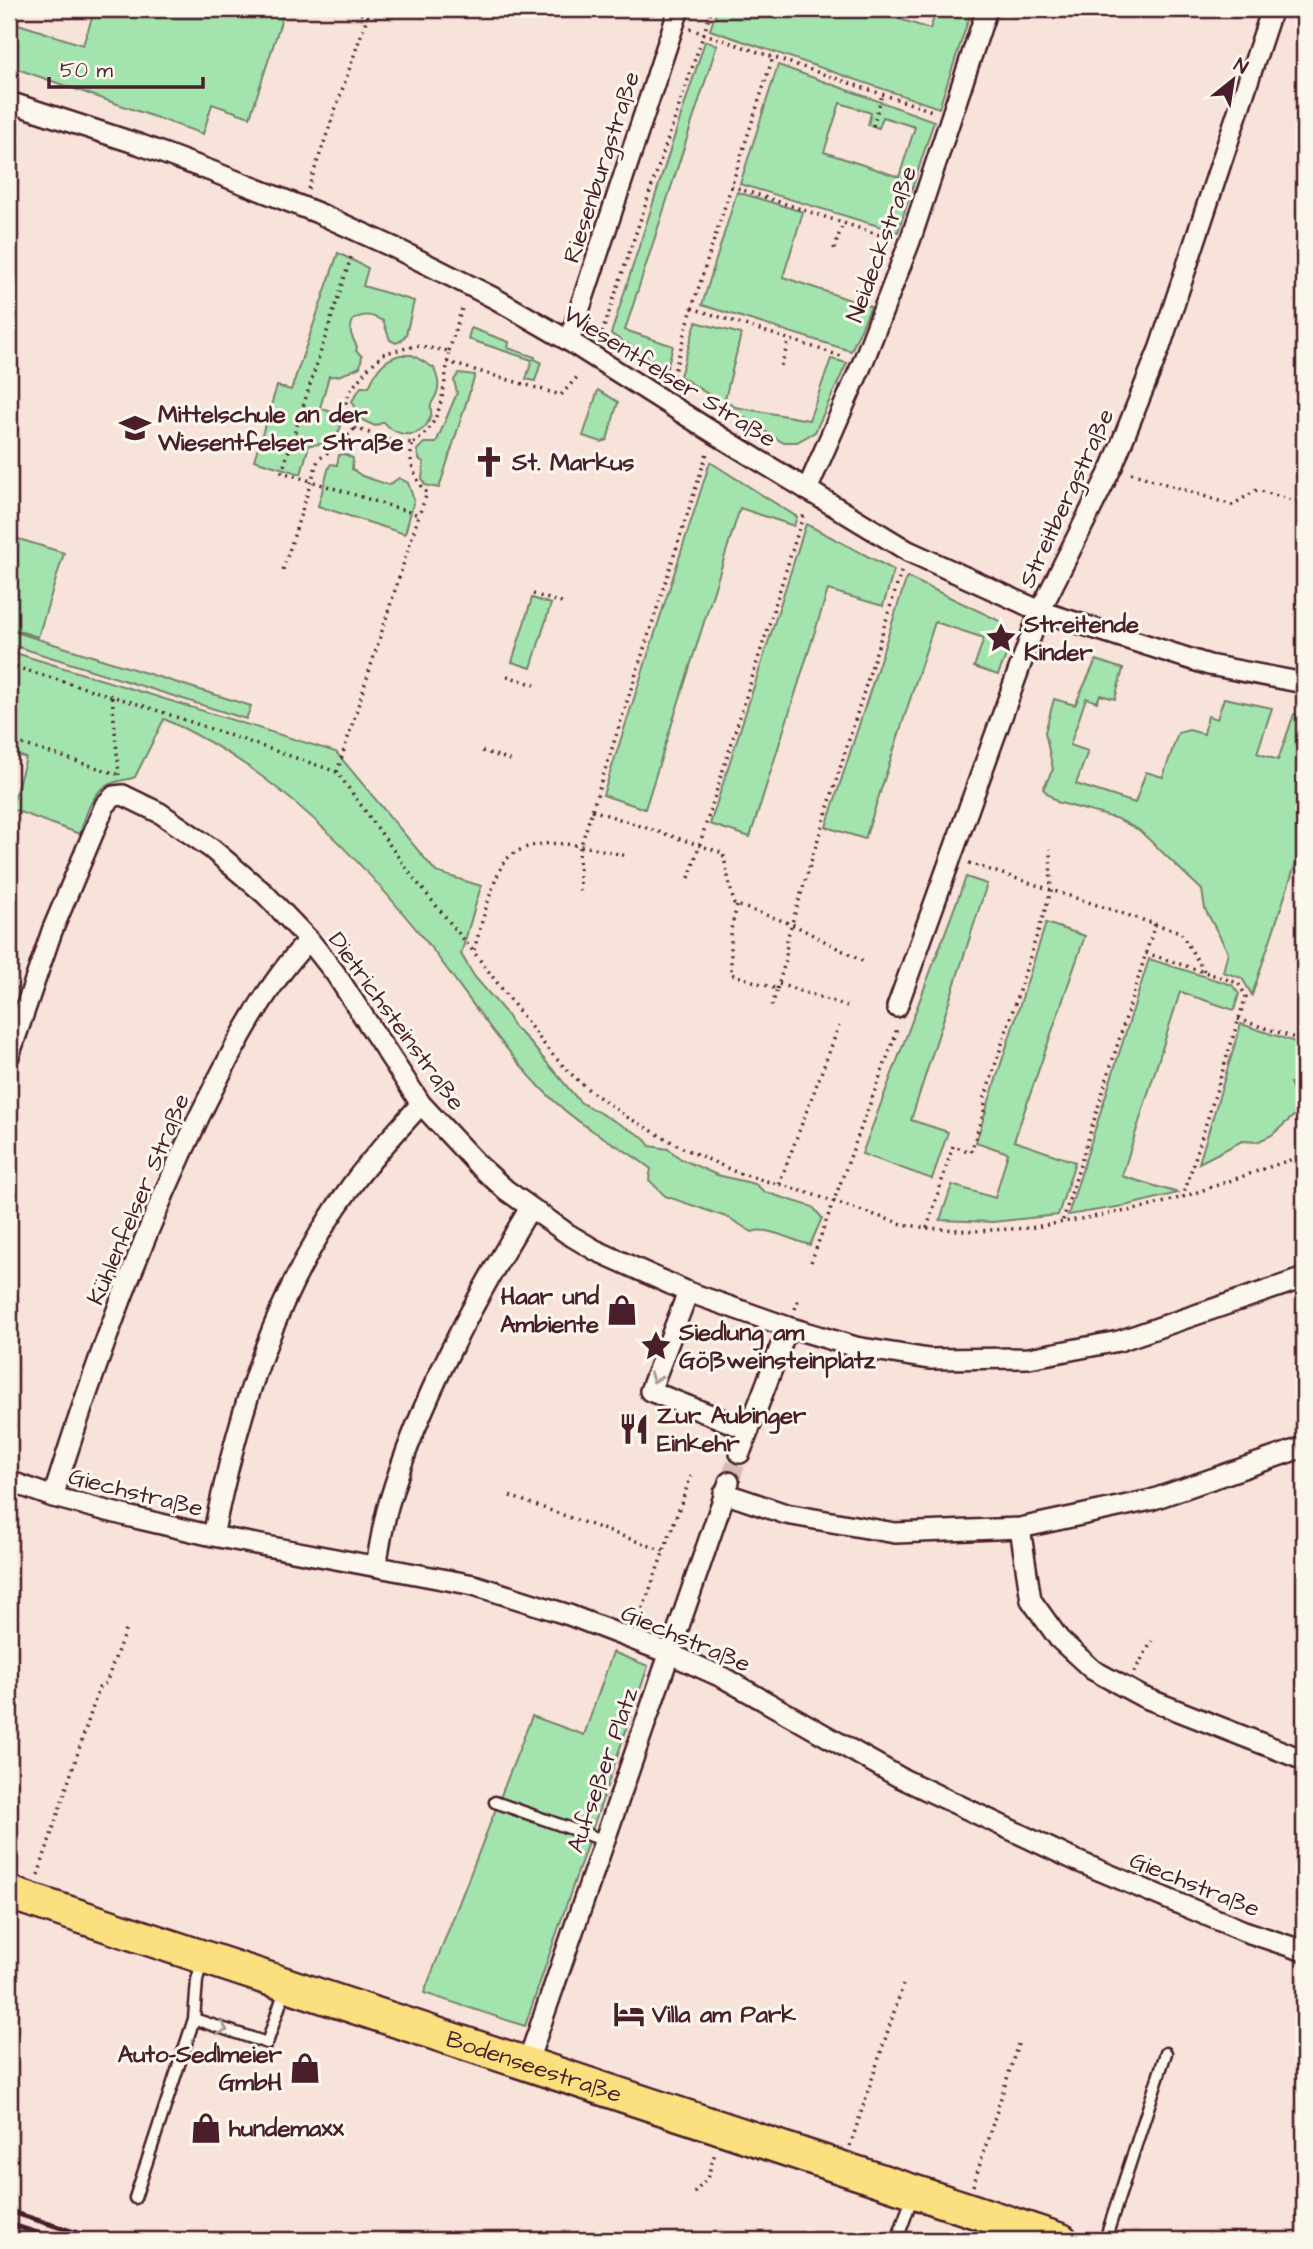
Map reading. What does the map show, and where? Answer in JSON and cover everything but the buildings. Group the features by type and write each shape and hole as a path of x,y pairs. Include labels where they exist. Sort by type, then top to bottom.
{"main road":[{"name":"Bodenseestraße","path":"9,1894 843,2168 1005,2227 1061,2240"}],"street":[{"name":"Neideckstraße","path":"807,490 863,362 910,241 987,9"},
{"name":"Streitbergstraße","path":"897,1007 1040,611 1112,467 1160,347 1272,9"},
{"name":"Riesenburgstraße","path":"569,341 677,16"},
{"name":"Wiesentfelser Straße","path":"9,102 164,153 302,206 429,265 569,341 908,551 1040,611 1209,665 1304,683"},
{"path":"9,1056 52,931 105,805 114,796 122,795"},
{"name":"Dietrichsteinstraße","path":"122,795 160,813 212,849 265,894 309,940 335,973 421,1104 477,1164 530,1208 596,1250 688,1292 788,1327 856,1347 929,1359 1029,1358 1119,1341 1304,1278"},
{"name":"Kühlenfelser Straße","path":"52,1497 121,1296 176,1165 225,1064 267,996 309,940"},
{"path":"213,1536 231,1458 252,1386 276,1320 304,1260 351,1186 421,1104"},
{"path":"376,1566 388,1504 432,1390 460,1332 530,1208"},
{"path":"688,1292 650,1391 749,1430"},
{"path":"740,1453 788,1327"},
{"name":"Aufseßer Platz","path":"527,2064 727,1487 786,1514 895,1532 1020,1528 1152,1500 1304,1447"},
{"name":"Giechstraße","path":"9,1481 52,1497 213,1536 474,1585 569,1615 724,1678 899,1777 1077,1861 1244,1931 1304,1951"},
{"path":"1020,1528 1031,1600 1059,1639 1093,1670 1124,1688 1304,1760"}],"lane":[{"path":"495,1802 603,1840"},
{"path":"135,2199 194,2019 197,1980 204,1958"},
{"path":"194,2019 267,2043 287,1984"},
{"path":"1105,2240 1166,2053"},
{"path":"897,2240 914,2192"}],"path":[{"path":"347,9 367,16 370,21"},
{"path":"302,206 370,9"},
{"path":"602,333 712,9"},
{"path":"677,16 705,34 940,114"},
{"path":"673,376 692,308 773,57"},
{"path":"873,126 882,94"},
{"path":"731,186 899,241"},
{"path":"834,248 843,223"},
{"path":"352,254 282,472 419,515"},
{"path":"337,772 427,493 417,483 410,453 413,443 427,433 434,422 442,399 449,352 461,308"},
{"path":"692,308 863,362"},
{"path":"781,366 789,340"},
{"path":"413,443 392,441 355,428 347,413 346,402 368,368 385,353 415,346 449,352"},
{"path":"447,362 561,395 580,374"},
{"path":"283,570 318,460 355,428"},
{"path":"580,891 579,852 707,453"},
{"path":"1112,467 1232,505 1257,490 1295,501 1304,500"},
{"path":"689,878 804,513"},
{"path":"771,1009 786,960 787,939 903,567"},
{"path":"533,594 562,603"},
{"path":"9,665 337,772 412,876 474,951 550,1052 598,1097 652,1132 714,1163 902,1224 974,1231 1062,1223 1134,1210 1183,1197 1304,1155"},
{"path":"507,676 535,685"},
{"path":"112,697 122,795"},
{"path":"9,740 118,775"},
{"path":"482,751 511,760"},
{"path":"592,810 723,853 732,901 737,906 792,924 863,962"},
{"path":"474,951 499,872 506,860 516,853 541,846 564,844 582,845 627,856"},
{"path":"927,1228 953,1146 971,1152 985,1108 985,1097 1051,891 1050,849"},
{"path":"951,857 1180,932 1206,972"},
{"path":"737,906 731,929 731,974 777,989"},
{"path":"1062,1223 1155,924"},
{"path":"1146,953 1238,983 1246,996 1183,1197"},
{"path":"779,984 847,1006"},
{"path":"1238,1019 1304,1041"},
{"path":"779,1184 839,1026"},
{"path":"811,1262 891,1045"},
{"path":"796,1307 799,1298"},
{"path":"632,1640 691,1476"},
{"path":"510,1496 664,1551"},
{"path":"40,1870 99,1688 106,1683 126,1628"},
{"path":"1124,1688 1152,1641"},
{"path":"843,2168 903,1984"},
{"path":"973,2186 1019,2041"},
{"path":"694,2193 707,2179 715,2153"}],"green space":[{"path":"95,9 285,9 250,117 212,104 203,134 9,66 9,21 83,45"},
{"path":"717,9 869,9 930,29 937,9 972,9 939,108 710,30"},
{"path":"705,41 717,45 625,330 673,346 667,368 611,334"},
{"path":"778,65 934,121 898,232 740,184","holes":["840,103 871,113 868,125 879,128 883,117 915,127 899,177 824,152"]},
{"path":"737,192 803,212 783,277 871,307 851,351 702,305"},
{"path":"338,253 368,268 363,286 414,301 406,335 396,343 390,340 383,321 368,316 353,320 352,337 356,351 362,356 360,367 341,375 329,376 320,408 337,414 340,429 334,437 325,437 322,444 309,445 301,474 254,460 277,386 291,390"},
{"path":"696,322 741,334 725,399 735,407 809,420 831,359 847,363 815,432 797,442 782,442 680,376"},
{"path":"471,328 509,342 508,348 535,357 534,359 541,362 535,381 526,379 532,360 468,339"},
{"path":"400,355 412,355 434,368 438,381 428,423 423,429 410,434 396,432 384,422 375,426 362,420 352,401 361,387 369,387 384,363"},
{"path":"459,373 475,375 439,488 425,485 422,479 424,463 419,459 417,450 424,443 436,443 457,393 454,380"},
{"path":"598,390 618,402 607,440 602,442 583,436"},
{"path":"339,455 353,458 352,469 362,476 389,485 399,478 408,483 414,500 405,534 318,506 329,467 331,464 337,465"},
{"path":"710,462 797,517 794,526 740,508 645,809 603,795"},
{"path":"806,524 894,570 883,606 828,590 750,837 710,824"},
{"path":"9,536 64,553 38,637 9,628"},
{"path":"907,577 1002,622 1009,635 1009,642 998,675 974,667 984,638 935,622 865,839 826,827"},
{"path":"532,598 551,604 531,668 512,662"},
{"path":"9,630 251,706 246,719 9,644"},
{"path":"9,651 336,752 436,872 481,886 461,954 474,976 505,1012 514,1027 580,1102 643,1137 650,1146 668,1149 681,1159 717,1175 755,1184 765,1192 813,1207 822,1218 810,1245 772,1232 752,1232 729,1218 665,1196 649,1180 651,1169 579,1121 525,1071 404,914 344,848 277,788 204,739 164,719 135,777 113,783 99,791 90,804 80,834 11,809 26,758 9,752"},
{"path":"1096,660 1123,669 1115,699 1100,695 1097,702 1086,698 1070,745 1088,751 1076,784 1135,803 1146,772 1163,777 1178,733 1189,730 1204,734 1208,716 1217,719 1224,698 1272,708 1257,753 1278,760 1294,714 1304,715 1304,838 1252,995 1242,978 1223,972 1228,952 1205,909 1202,890 1139,830 1118,819 1057,802 1043,789 1053,769 1045,732 1054,699 1075,705"},
{"path":"966,877 987,884 911,1120 948,1132 932,1179 862,1154"},
{"path":"1046,923 1085,936 1014,1141 1075,1162 1058,1215 992,1222 940,1220 952,1185 995,1198 1008,1153 976,1142"},
{"path":"1149,959 1232,985 1239,994 1234,1010 1180,992 1122,1176 1178,1193 1129,1205 1068,1215"},
{"path":"1241,1024 1304,1045 1304,1075 1300,1082 1290,1083 1296,1096 1298,1112 1272,1135 1257,1142 1242,1141 1199,1163"},
{"path":"613,1652 648,1666 525,2026 424,1993 532,1716 584,1735"}],"tunnel":[{"path":"729,1482 740,1453"}],"railway":[{"path":"9,2211 99,2240"},
{"path":"9,2224 60,2240"}],"place":[{"name":"Mittelschule an der Wiesentfelser Straße","path":"135,428"},
{"name":"St. Markus","path":"489,462"},
{"name":"Streitende Kinder","path":"1001,638"},
{"name":"Haar und Ambiente","path":"622,1310"},
{"name":"Siedlung am Gößweinsteinplatz","path":"656,1346"},
{"name":"Zur Aubinger Einkehr","path":"634,1429"},
{"name":"Villa am Park","path":"629,2014"},
{"name":"Auto-Sedlmeier GmbH","path":"305,2068"},
{"name":"hundemaxx","path":"206,2128"}]}
